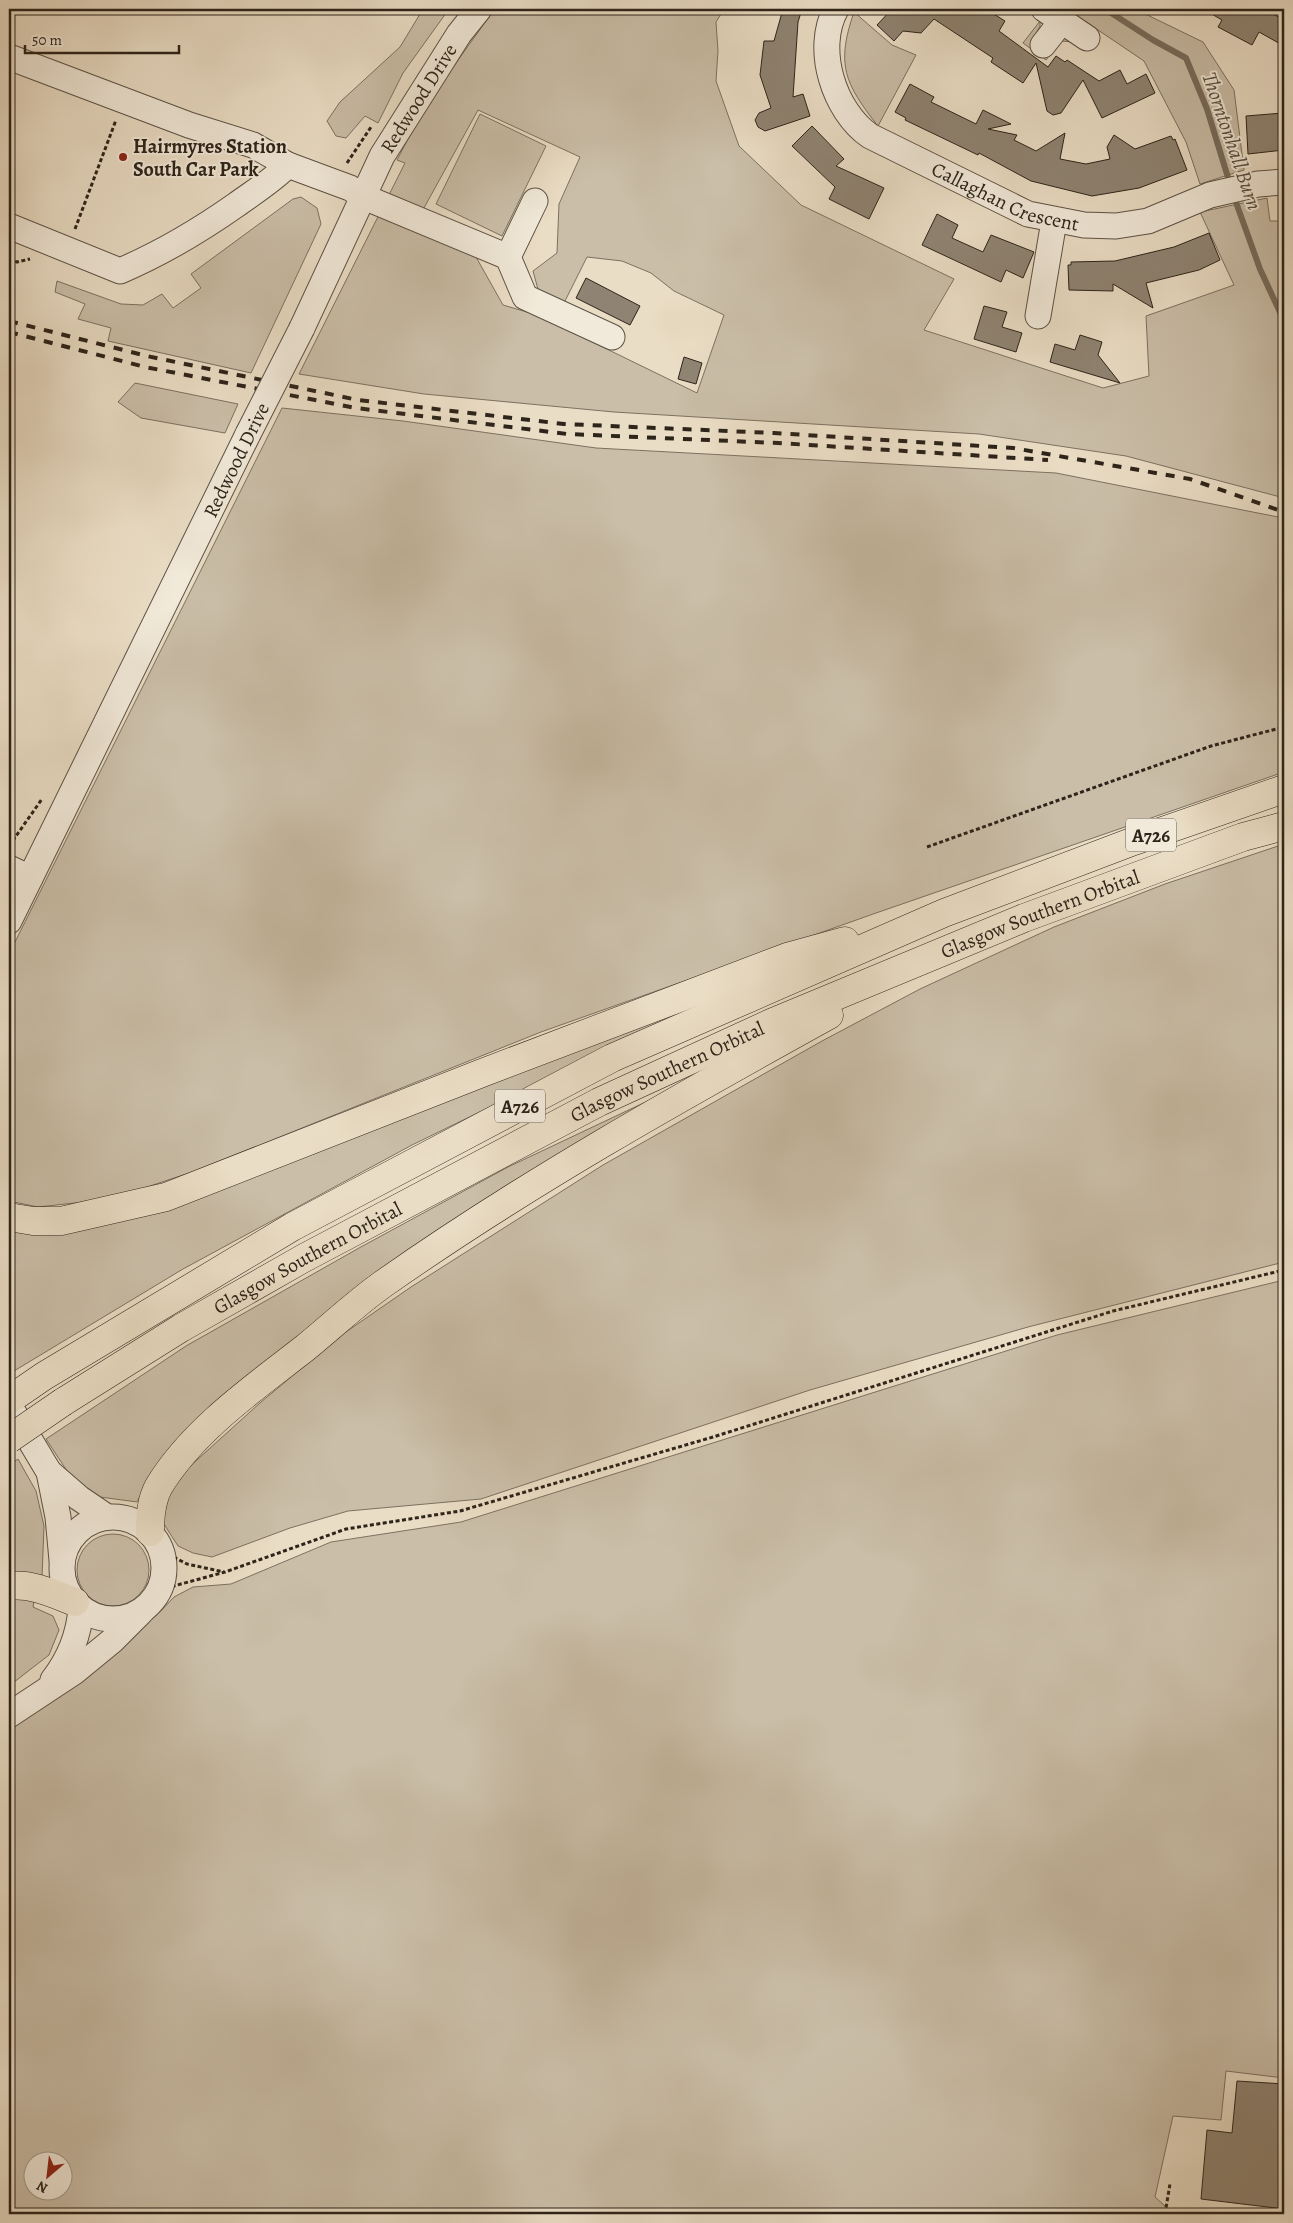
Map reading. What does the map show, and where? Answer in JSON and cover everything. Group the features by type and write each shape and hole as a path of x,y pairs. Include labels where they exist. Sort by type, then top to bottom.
{"highway":[{"name":"Glasgow Southern Orbital","path":"9,1400 44,1376 292,1227 604,1063 944,913 1134,841 1284,789"},
{"name":"Glasgow Southern Orbital","path":"9,1439 63,1402 181,1328 304,1258 599,1102 771,1023 1024,918 1207,851 1284,826"},
{"name":"A726","path":"9,1217 34,1221 61,1221 166,1197 482,1072 787,957 944,913"},
{"name":"A726","path":"156,1542 152,1506 158,1487 192,1445 246,1394 381,1285 519,1195 657,1110 948,949"},
{"path":"9,1586 33,1587 78,1605"}],"street":[{"name":"Redwood Drive","path":"9,921 19,873 302,328 382,156 459,34 479,9"},
{"name":"Callaghan Crescent","path":"836,9 831,24 828,49 830,73 842,104 861,130 903,153 1028,214 1054,221 1084,225 1110,226 1144,222 1204,197 1258,184 1284,182"},
{"path":"1043,44 1052,15 1087,38"},
{"path":"9,57 189,125 253,145 288,165 350,188 364,197 508,256 525,297 612,337"},
{"path":"9,226 66,251 120,271 157,256 211,222 275,178 288,165"},
{"path":"508,256 536,201"},
{"path":"1038,316 1054,221"},
{"path":"9,1405 49,1472 79,1498 107,1517"},
{"path":"49,1472 58,1517 63,1577 68,1592 78,1605 99,1618 130,1617 142,1610"},
{"path":"9,1715 74,1672 96,1655 156,1596 163,1581 164,1565 156,1542 131,1520 107,1517 91,1522 77,1532 68,1544 62,1560"},
{"path":"43,1691 71,1652 80,1627 78,1605"}],"path":[{"path":"9,259 18,262 66,251 123,100"},
{"path":"926,847 1211,746 1284,727"},
{"path":"9,834 15,838"},
{"path":"159,1590 225,1572 346,1529 460,1511 713,1437 1113,1311 1284,1270"},
{"path":"156,1542 187,1564 225,1572"},
{"path":"1165,2214 1170,2184"}],"shaded area":[{"path":"423,9 449,9 403,73 378,123 365,116 346,138 336,136 327,121 340,102 400,47"},
{"path":"495,9 724,9 716,22 718,51 716,81 739,146 801,205 954,279 924,330 1103,388 1149,376 1146,316 1234,285 1200,212 1267,198 1270,221 1284,221 1284,498 1126,456 979,434 614,412 424,394 299,374 405,163 397,160 407,140 443,83","holes":["478,110 580,157 559,204 557,253 533,271 539,293 563,305 587,257 622,261 651,273 674,291 724,315 697,393 537,315 503,305 476,257 414,226"]},
{"path":"1067,9 1135,9 1203,42 1234,90 1244,170 1200,184 1186,142 1144,61"},
{"path":"854,12 892,45 916,55 878,126 857,97 846,72 845,46"},
{"path":"1040,21 1040,26 1031,43 1052,42 1068,35 1074,42 1061,41 1046,60 1023,43"},
{"path":"480,114 546,146 502,236 436,204"},
{"path":"301,197 317,208 321,224 251,373 108,341 111,328 78,319 85,304 55,292 57,281 121,304 143,305 162,294 173,308 201,288 191,274 293,199"},
{"path":"135,383 238,404 225,433 141,418 118,402"},
{"path":"282,408 403,421 596,448 1056,473 1278,517 1284,520 1284,772 876,913 541,1032 195,1171 111,1199 38,1207 9,1201 9,954"},
{"path":"1284,844 1284,1262 1028,1327 810,1390 481,1499 348,1511 290,1528 212,1557 193,1553 178,1546 162,1521 167,1492 187,1469 261,1402 343,1334 411,1287 603,1165 822,1041 920,989 1054,927 1165,884"},
{"path":"699,1005 412,1145 183,1269 9,1374 9,1227 33,1229"},
{"path":"690,1081 495,1200 149,1479 137,1502 100,1497 71,1477 46,1439 186,1346 359,1248 508,1167"},
{"path":"1284,1280 1284,2078 1226,2071 1221,2120 1173,2116 1155,2197 1174,2214 9,2214 9,1729 62,1693 157,1615 174,1597 193,1587 231,1584 331,1542 461,1522 1057,1335"},
{"path":"18,1459 36,1491 44,1526 42,1577 9,1574 9,1465"},
{"path":"113,1534 133,1540 143,1550 149,1570 143,1590 133,1600 113,1606 93,1600 83,1590 77,1570 83,1550 93,1540"},
{"path":"20,1598 34,1601 33,1607 53,1616 59,1630 49,1655 9,1686 9,1599"}],"building":[{"path":"783,9 802,9 798,22 793,97 803,94 810,116 765,131 758,127 755,120 759,113 771,108 760,75 764,41 774,41"},
{"path":"892,9 986,9 1005,21 999,31 1048,67 1056,56 1065,62 1067,60 1099,81 1120,70 1127,84 1146,74 1155,93 1102,118 1083,80 1061,113 1053,115 1047,111 1036,63 1023,83 991,62 993,58 934,19 921,33 903,31 894,41 877,25"},
{"path":"1203,9 1264,9 1284,20 1284,46 1259,32 1252,45 1218,27 1222,20"},
{"path":"910,84 934,97 931,102 976,124 983,110 1011,124 988,129 1017,135 1014,140 1036,151 1065,133 1060,159 1086,164 1110,159 1107,147 1114,135 1135,149 1171,136 1173,140 1175,139 1187,170 1139,188 1092,196 1031,181 979,153 978,155 905,120 906,118 895,112"},
{"path":"1283,113 1284,150 1248,154 1246,116"},
{"path":"812,126 844,159 836,166 884,188 869,219 829,199 835,187 792,146"},
{"path":"937,214 958,225 952,238 983,252 991,235 1034,252 1023,278 1006,270 1001,282 922,245"},
{"path":"1209,233 1220,260 1199,270 1146,283 1153,308 1113,284 1113,291 1069,290 1068,265 1071,265 1071,262 1115,261 1174,247"},
{"path":"586,278 640,306 630,325 576,298"},
{"path":"984,306 1007,312 1002,327 1022,333 1016,352 974,339"},
{"path":"1080,335 1102,342 1098,355 1120,383 1050,362 1055,344 1075,350"},
{"path":"684,357 702,363 696,384 678,379"},
{"path":"1237,2081 1284,2084 1284,2209 1201,2199 1207,2130 1232,2133"}],"waterway":[{"name":"Thorntonhall Burn","path":"1105,9 1153,40 1186,58 1207,109 1230,184"},
{"name":"Thorntonhall Burn","path":"1233,194 1260,269 1284,321"}],"railway":[{"path":"9,321 147,356 358,400 564,424 774,433 1013,448 1190,479 1284,512"},
{"path":"9,332 145,367 356,408 567,434 778,443 1048,460"}],"place":[{"name":"Hairmyres Station South Car Park","path":"123,157"}]}
